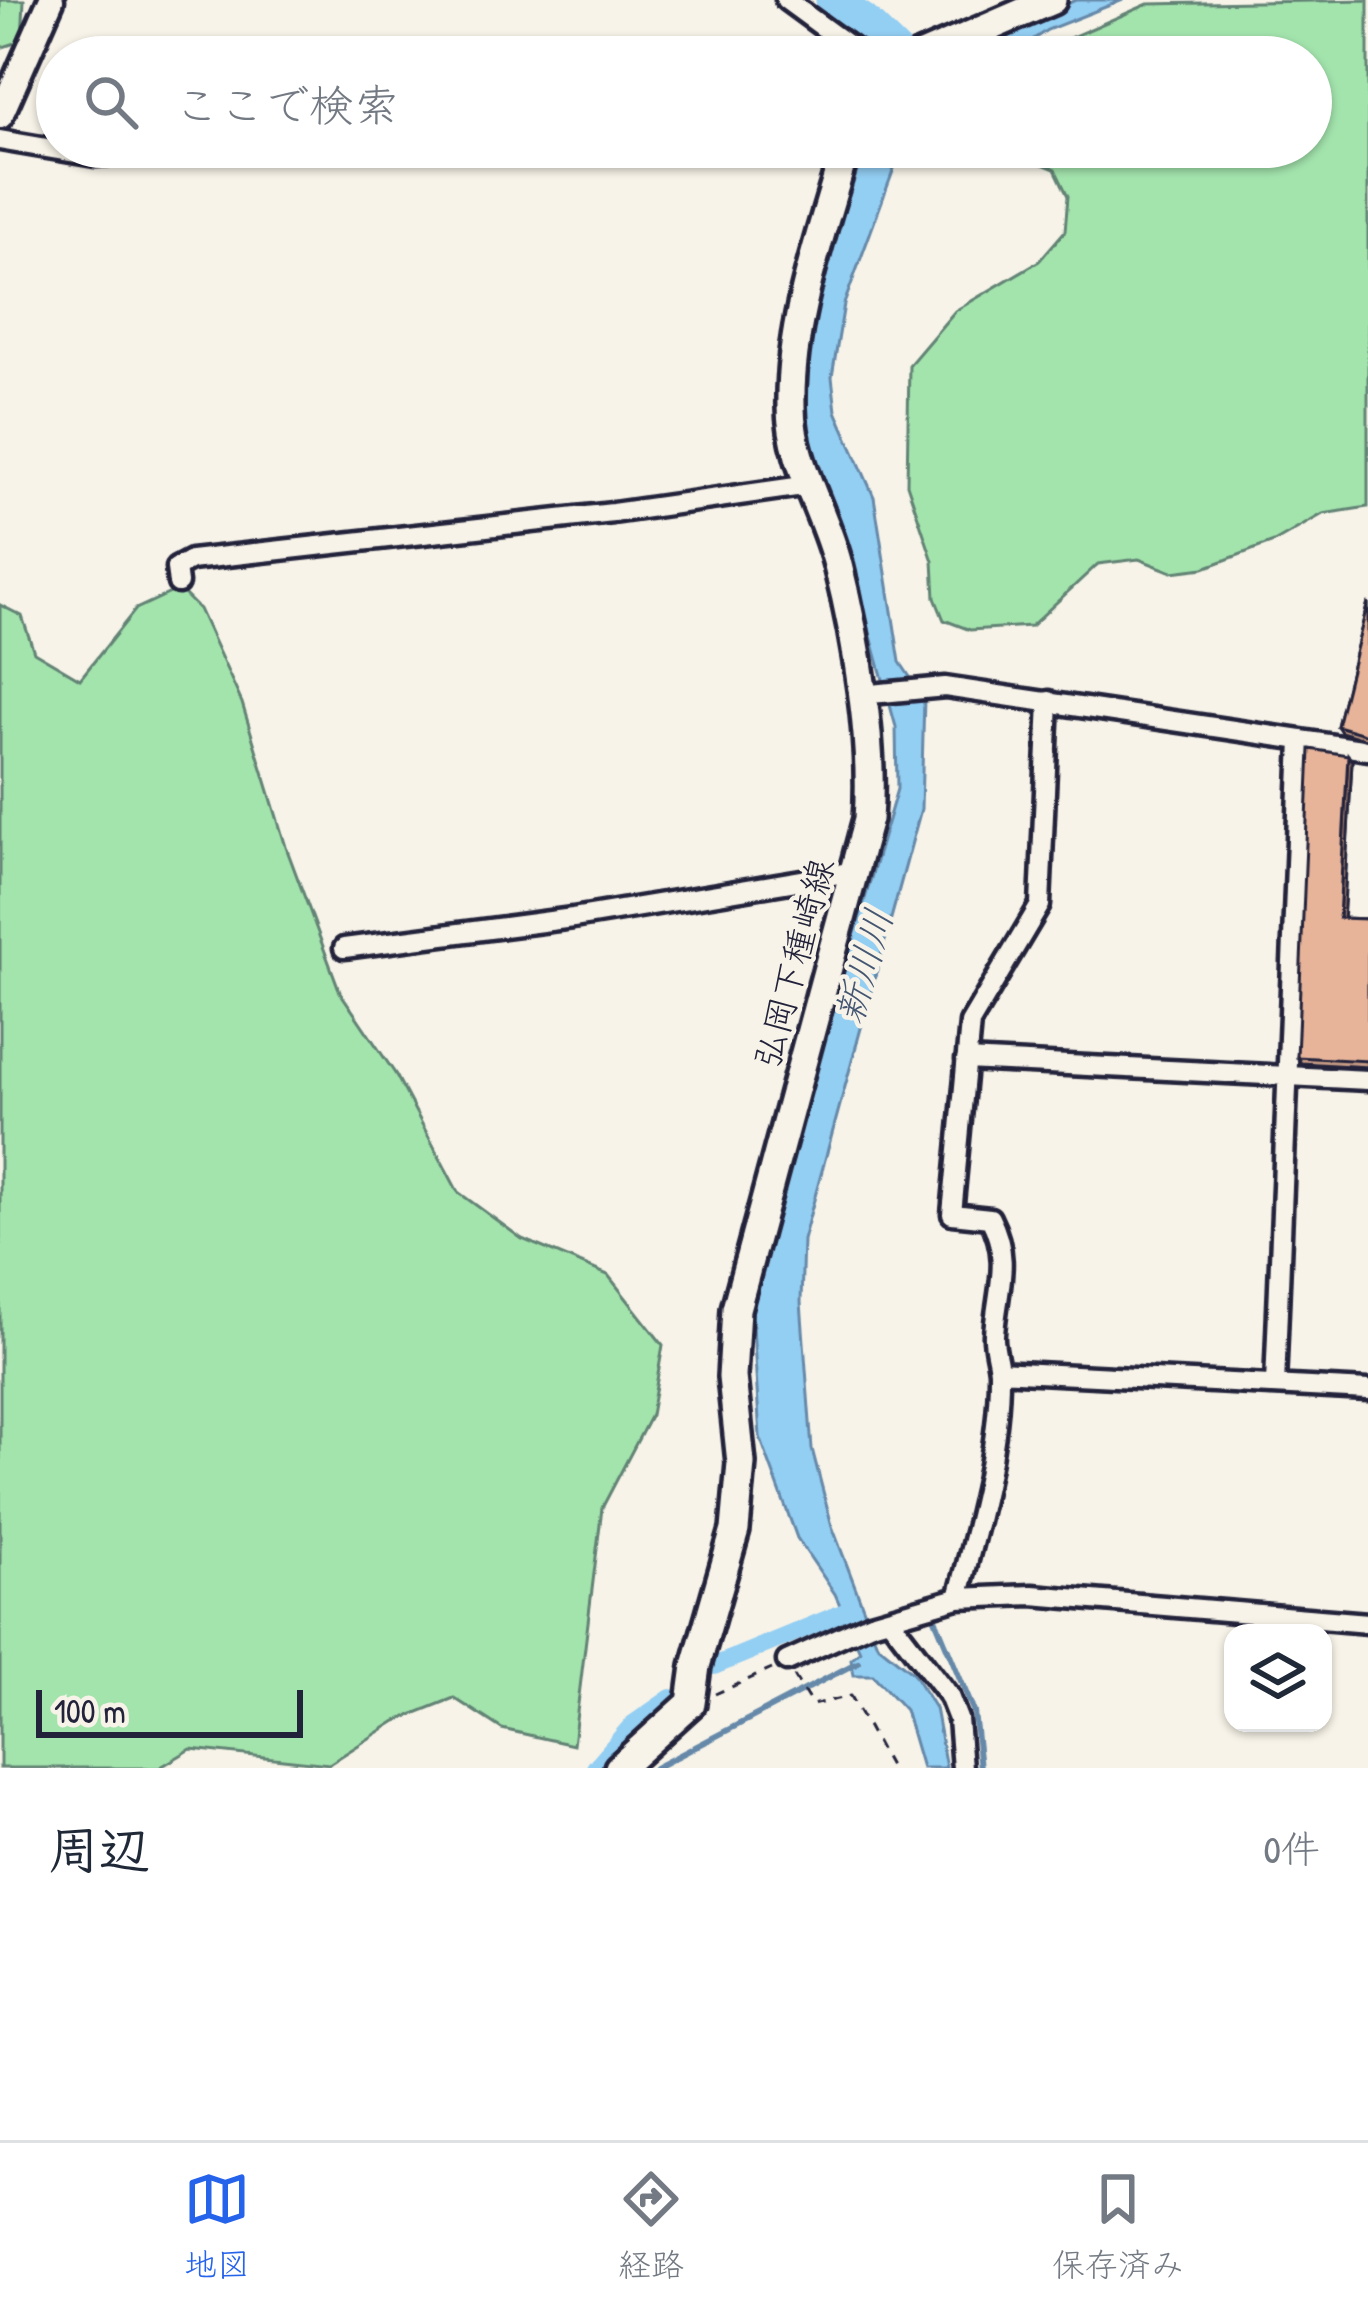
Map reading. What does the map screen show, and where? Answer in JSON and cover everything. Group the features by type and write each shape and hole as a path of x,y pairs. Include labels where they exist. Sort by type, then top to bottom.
{"main road":[{"path":"964,36 1031,4"},
{"name":"弘岡下種崎線","path":"691,1703 695,1666 739,1508 741,1463 732,1377 739,1295 856,871 871,779 865,693 839,567 795,442 794,358 841,168"},
{"path":"619,1768 691,1703"}],"street":[{"path":"0,116 50,0"},
{"path":"786,0 835,36"},
{"path":"0,140 36,146"},
{"path":"178,583 176,568 191,560 613,513 810,485"},
{"path":"865,693 927,685 1368,749"},
{"path":"948,1601 981,1510 999,1371 994,1337 1005,1273 1002,1243 989,1218 952,1214 970,1023 986,988 1040,905 1048,701"},
{"path":"1275,1385 1300,740"},
{"path":"344,948 573,918 856,871"},
{"path":"966,1060 1368,1080"},
{"path":"999,1371 1368,1390"},
{"path":"787,1661 839,1636 948,1601 1032,1595 1368,1623"},
{"path":"880,1621 949,1696 958,1719 962,1768"}],"path":[{"path":"691,1703 787,1661"},
{"path":"801,1694 812,1705 851,1696 890,1768"}],"green space":[{"path":"0,0 24,0 22,41 0,48"},
{"path":"1368,0 1368,507 1323,514 1274,542 1204,568 1172,572 1139,559 1098,564 1031,626 970,630 944,620 935,598 933,561 907,484 909,365 955,311 1039,261 1065,231 1068,196 1053,168 1332,168 1332,36 1074,36 1148,4"},
{"path":"179,589 199,609 242,703 286,847 340,992 396,1075 458,1192 522,1239 608,1275 663,1345 651,1415 602,1508 573,1745 502,1729 454,1698 396,1721 329,1764 191,1749 159,1768 0,1768 0,605 22,616 34,652 80,679 136,609"}],"water":[{"path":"1076,0 1123,0 1038,36 997,36"},
{"name":"新川川","path":"858,168 894,168 844,304 832,377 836,411 874,497 900,662 924,698 921,809 803,1240 801,1302 812,1449 832,1526 877,1644 913,1673 935,1708 946,1768 922,1768 905,1710 873,1675 854,1675 851,1659 860,1651 835,1594 797,1538 760,1437 752,1311 787,1166 897,789 896,727 843,534 806,441 801,393 816,296"}],"building":[{"path":"1368,602 1368,735 1337,726"},
{"path":"1310,749 1348,755 1339,918 1368,919 1368,1061 1297,1057"}],"waterway":[{"path":"832,0 879,36"},
{"path":"856,1618 926,1597 974,1712 980,1768"},
{"path":"714,1666 847,1611"},
{"path":"655,1768 858,1662"},
{"path":"595,1768 632,1725 671,1698"}]}
